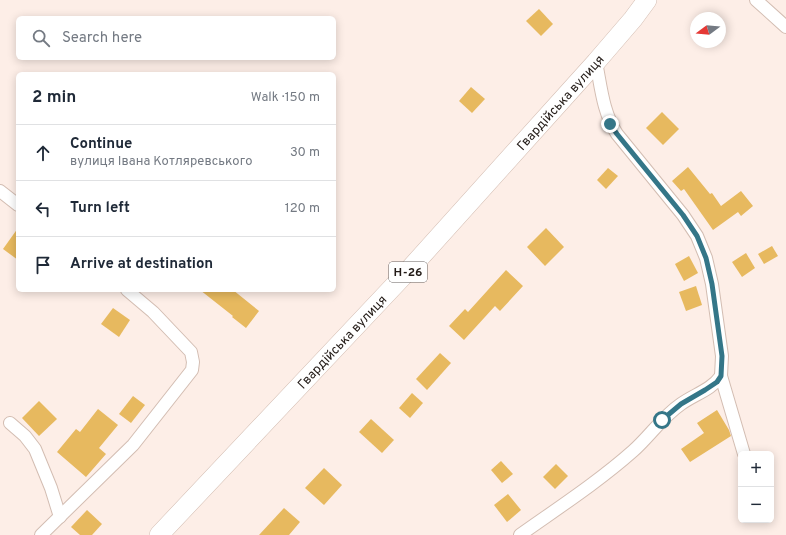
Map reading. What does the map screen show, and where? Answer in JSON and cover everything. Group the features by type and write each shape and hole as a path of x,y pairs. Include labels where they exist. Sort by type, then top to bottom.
{"main road":[{"name":"Гвардійська вулиця","path":"159,535 407,272 634,19 647,0"}],"street":[{"path":"762,2 786,27"},
{"path":"596,62 606,113 610,124 683,215 697,236 706,258 712,284 722,356 721,376 743,451"},
{"path":"0,191 16,203"},
{"path":"41,535 133,445 192,370 193,362 191,352 153,312 129,292"},
{"path":"520,535 599,478 634,450 662,420 681,404 717,382 721,376"},
{"path":"10,423 25,436 36,449 60,517"}],"building":[{"path":"539,9 553,24 541,36 526,21"},
{"path":"471,87 485,99 472,113 459,101"},
{"path":"662,112 679,129 663,145 646,128"},
{"path":"688,167 710,194 712,193 721,206 741,191 753,206 741,216 738,212 713,230 684,189 681,191 672,181"},
{"path":"608,168 618,176 606,189 597,180"},
{"path":"546,228 564,247 545,266 527,247"},
{"path":"16,231 16,259 3,249"},
{"path":"772,246 778,256 764,264 758,254"},
{"path":"746,253 755,268 742,277 732,262"},
{"path":"689,256 698,273 684,281 675,264"},
{"path":"506,270 523,286 500,311 495,306 464,340 449,326 465,309 468,312"},
{"path":"696,286 702,305 686,311 679,292"},
{"path":"203,292 235,292 259,311 246,328 232,317 233,316"},
{"path":"113,308 130,320 119,337 101,324"},
{"path":"440,353 451,363 427,390 416,379"},
{"path":"412,393 423,403 410,418 399,408"},
{"path":"133,396 145,405 131,423 119,414"},
{"path":"39,401 57,419 39,436 22,418"},
{"path":"98,409 118,425 99,448 106,454 86,477 57,452 76,429 80,432"},
{"path":"717,410 731,436 690,462 681,449 704,433 697,423"},
{"path":"371,419 394,440 382,453 359,432"},
{"path":"501,461 513,474 502,483 491,470"},
{"path":"556,464 568,476 555,489 543,477"},
{"path":"324,468 342,485 324,505 305,488"},
{"path":"508,494 521,510 507,522 494,505"},
{"path":"284,508 300,522 289,535 259,535"},
{"path":"87,510 102,524 92,535 80,535 71,527"}],"route":[{"path":"610,124 683,215 697,236 706,258 712,284 722,356 721,376 717,382 681,404 662,420"}]}
